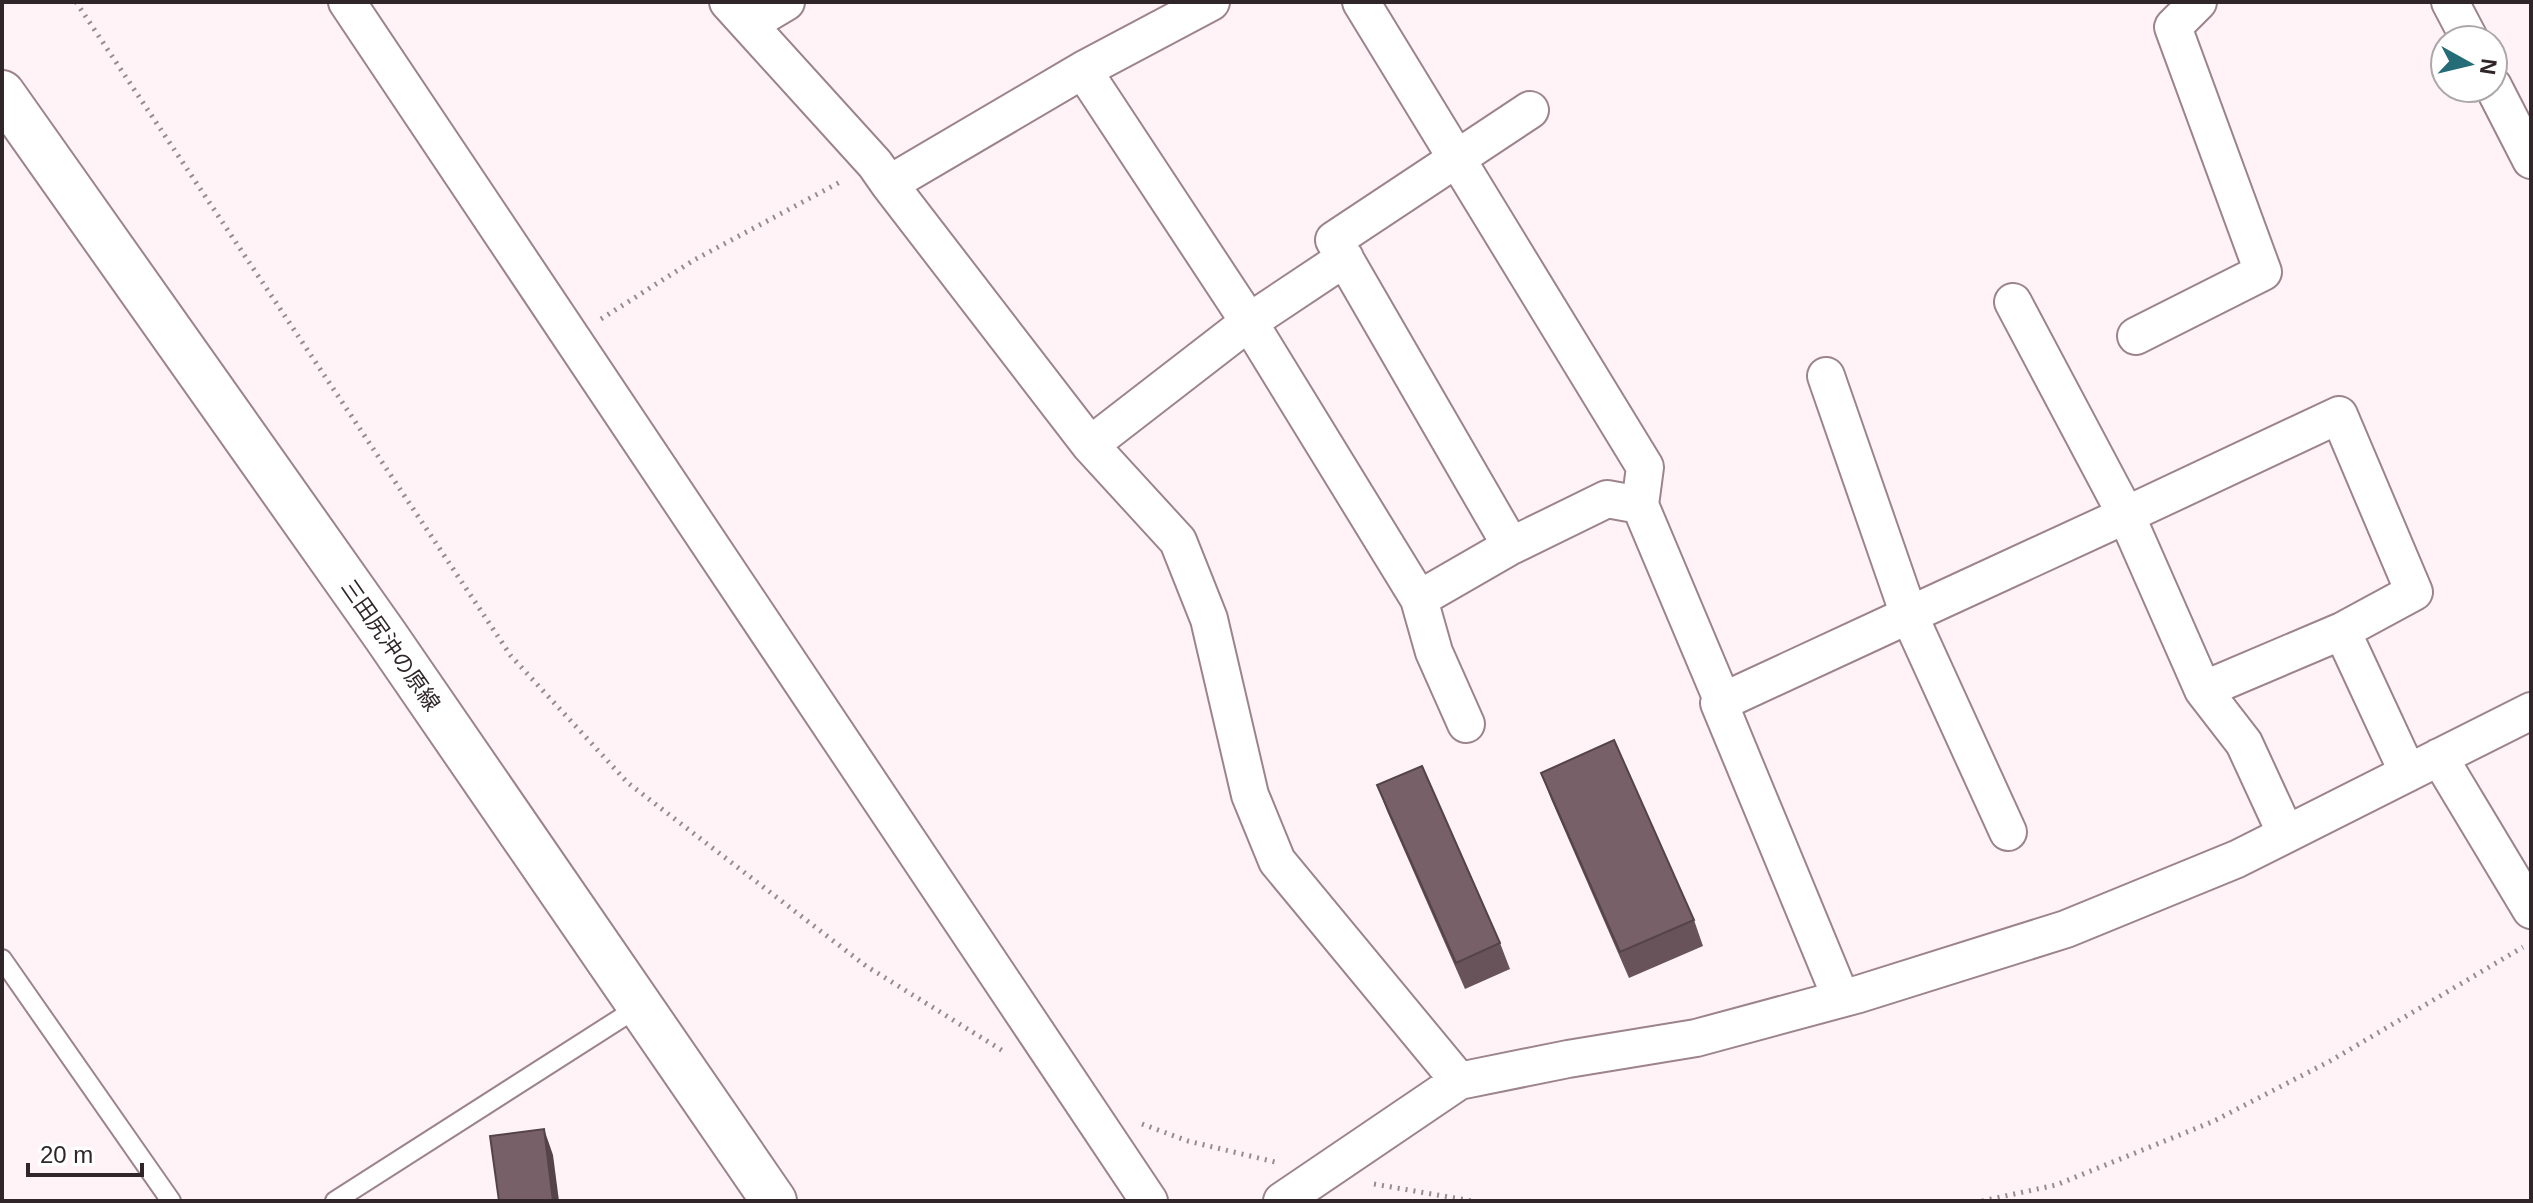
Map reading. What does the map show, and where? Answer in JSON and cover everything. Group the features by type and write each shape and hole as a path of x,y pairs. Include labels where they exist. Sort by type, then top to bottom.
{"street":[{"path":"347,2 1149,1201"},
{"path":"786,2 738,13 875,164 1090,445 1178,541 1209,619 1250,795 1277,861 1459,1081"},
{"path":"889,184 1083,70 1211,2"},
{"path":"1361,2 1645,467 1640,505 1723,702"},
{"path":"2136,336 2263,272 2173,27 2198,2"},
{"path":"2450,2 2462,24"},
{"path":"1083,70 1249,322 1419,599 1434,652 1466,724"},
{"name":"三田尻沖の原線","path":"2,93 385,635 774,1201"},
{"path":"2502,104 2531,160"},
{"path":"1511,546 1334,240 1530,110"},
{"path":"1090,445 1249,322 1345,258"},
{"path":"2013,302 2126,515 2203,690 2244,743 2286,834"},
{"path":"1826,376 1909,615 2008,832"},
{"path":"1841,998 1719,703 2339,415 2414,592 2342,631 2203,690"},
{"path":"1419,599 1511,546 1607,499 1640,505"},
{"path":"2342,631 2408,773"},
{"path":"1282,1201 1459,1081 1696,1038 1841,998 2066,929 2237,859 2531,711"},
{"path":"2439,757 2531,910"}],"lane":[{"path":"2,959 171,1201"},
{"path":"335,1201 640,1006"}],"path":[{"path":"76,2 511,656 628,783 866,966 1014,1058"},
{"path":"1982,1201 2056,1185 2214,1121 2332,1060 2531,943"}],"building":[{"path":"1614,740 1694,920 1620,952 1541,773"},
{"path":"1422,766 1500,943 1456,963 1377,785"},
{"path":"544,1129 553,1201 499,1201 490,1136"}]}
